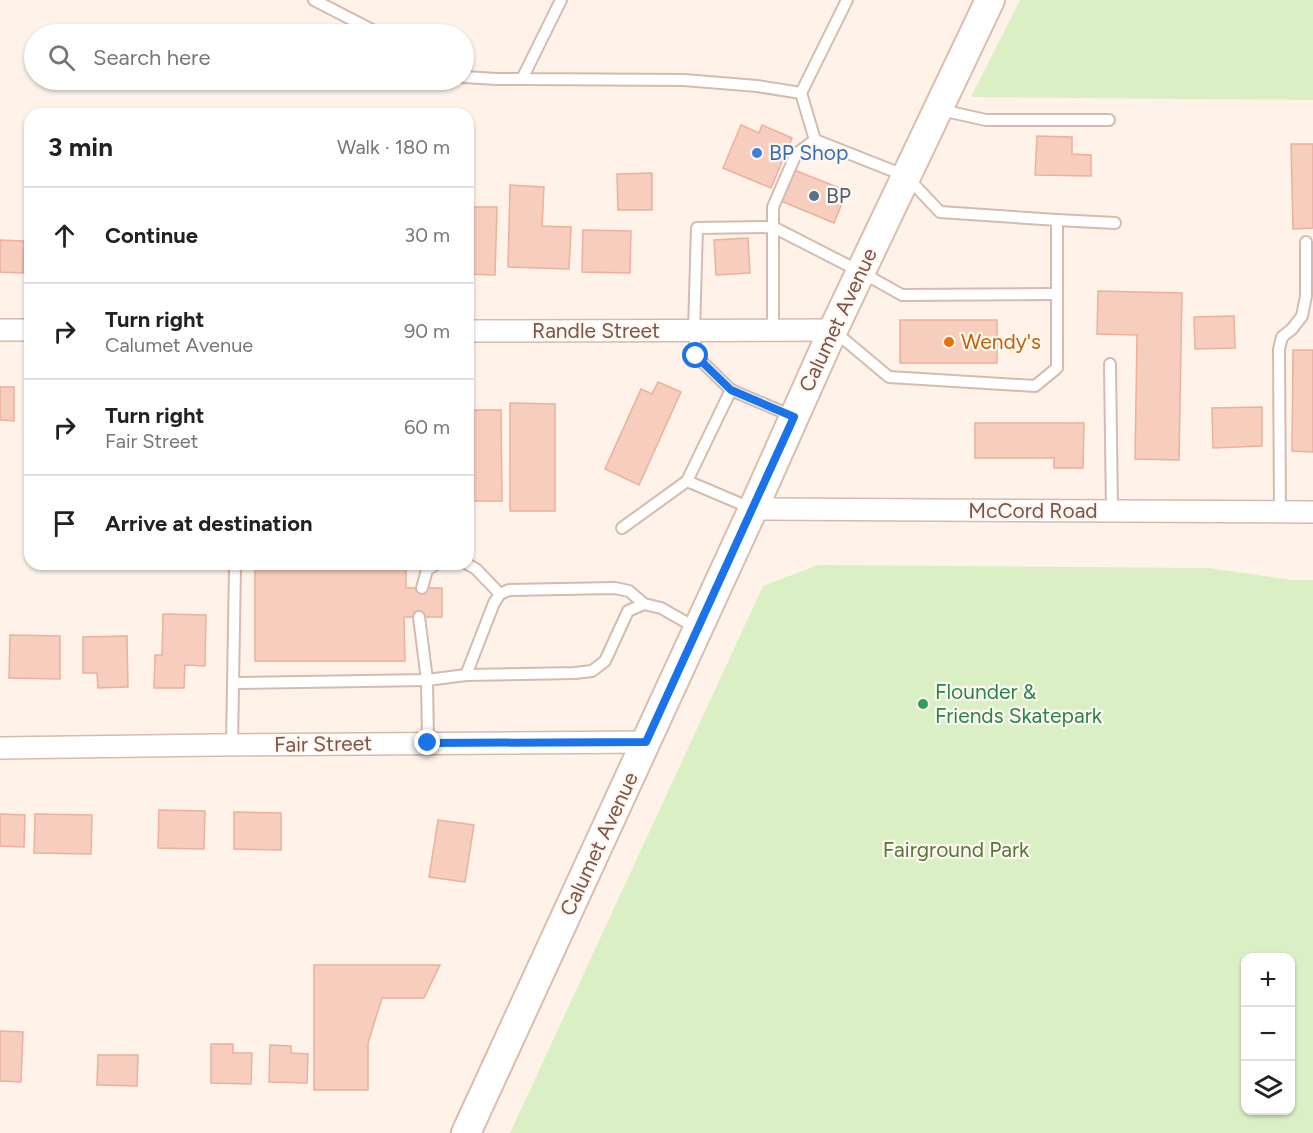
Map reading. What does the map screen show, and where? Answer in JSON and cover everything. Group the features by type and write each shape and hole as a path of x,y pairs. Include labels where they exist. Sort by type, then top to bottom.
{"main road":[{"name":"Calumet Avenue","path":"465,1133 753,509 833,330 990,0"}],"street":[{"path":"0,330 24,330"},
{"name":"Randle Street","path":"474,332 833,330"},
{"name":"McCord Road","path":"753,509 1313,512"},
{"name":"Fair Street","path":"0,748 646,742"}],"lane":[{"path":"314,0 361,24"},
{"path":"522,79 561,0"},
{"path":"815,140 801,93 847,0"},
{"path":"474,78 684,80 757,86 801,93"},
{"path":"938,109 986,120 1110,120"},
{"path":"815,140 906,176 940,212 1115,223"},
{"path":"773,330 773,207 796,154 815,140"},
{"path":"833,330 889,377 1035,386 1057,368 1057,220"},
{"path":"794,417 731,390 696,356 694,330 697,228 773,227 902,295 1057,294"},
{"path":"1280,512 1279,350 1282,337 1302,316 1306,296 1306,242"},
{"path":"1110,364 1112,512"},
{"path":"622,528 687,481 731,390"},
{"path":"687,481 753,509"},
{"path":"474,568 500,594"},
{"path":"231,745 236,570"},
{"path":"422,588 427,570"},
{"path":"466,675 494,603 500,594 508,591 615,588 629,591 644,604 661,608 698,629"},
{"path":"233,683 427,680 466,675 592,671 605,661 628,611 644,604"},
{"path":"419,617 427,680 428,743"}],"green space":[{"path":"1020,0 1313,0 1313,100 971,97"},
{"name":"Fairground Park","path":"818,565 1209,568 1292,580 1313,580 1313,1133 510,1133 763,586"}],"building":[{"name":"BP Shop","path":"741,125 759,133 762,125 792,138 771,188 723,168"},
{"path":"1037,136 1072,137 1072,154 1091,155 1091,176 1035,175"},
{"path":"1291,144 1313,144 1313,228 1293,229"},
{"name":"BP","path":"794,170 847,191 834,223 781,201"},
{"path":"652,173 652,210 618,210 617,174"},
{"path":"510,185 544,187 542,226 571,227 569,269 508,267"},
{"path":"474,207 497,207 495,275 474,274"},
{"path":"583,230 631,231 630,273 582,272"},
{"path":"748,238 750,273 716,275 714,240"},
{"path":"0,240 24,241 23,273 0,272"},
{"path":"1098,291 1182,293 1179,460 1135,459 1137,335 1097,334"},
{"path":"1234,316 1235,348 1195,349 1194,317"},
{"name":"Wendy's","path":"900,320 997,320 997,363 900,363"},
{"path":"1293,350 1313,350 1313,452 1292,451"},
{"path":"658,382 681,392 639,485 605,469 641,389 652,394"},
{"path":"0,387 14,387 14,421 0,420"},
{"path":"510,403 555,404 555,511 510,511"},
{"path":"1262,407 1262,446 1213,448 1212,408"},
{"path":"474,410 501,410 502,501 474,501"},
{"path":"975,423 1084,423 1083,468 1054,468 1054,458 975,458"},
{"path":"255,570 406,570 406,588 442,588 442,617 404,617 405,661 255,661"},
{"path":"163,614 206,615 205,666 185,665 184,688 154,688 155,655 162,655"},
{"path":"10,635 60,636 60,679 9,678"},
{"path":"127,636 128,687 98,688 97,673 83,673 83,637"},
{"path":"159,810 205,811 204,849 158,848"},
{"path":"234,812 281,813 281,850 234,849"},
{"path":"0,814 25,815 24,847 0,846"},
{"path":"35,814 92,815 91,854 34,853"},
{"path":"438,820 474,825 465,882 429,877"},
{"path":"314,965 440,965 424,998 382,998 368,1043 368,1090 314,1090"},
{"path":"0,1031 23,1032 21,1082 0,1081"},
{"path":"211,1044 233,1044 233,1053 252,1053 251,1084 211,1083"},
{"path":"270,1045 291,1046 291,1053 308,1054 307,1083 269,1082"},
{"path":"98,1055 138,1055 137,1086 97,1085"}],"place":[{"name":"BP Shop","path":"757,153"},
{"name":"BP","path":"814,196"},
{"name":"Wendy's","path":"949,342"},
{"name":"Flounder & Friends Skatepark","path":"923,704"}],"route":[{"path":"428,743 646,742 794,417 731,390 696,356"}]}
